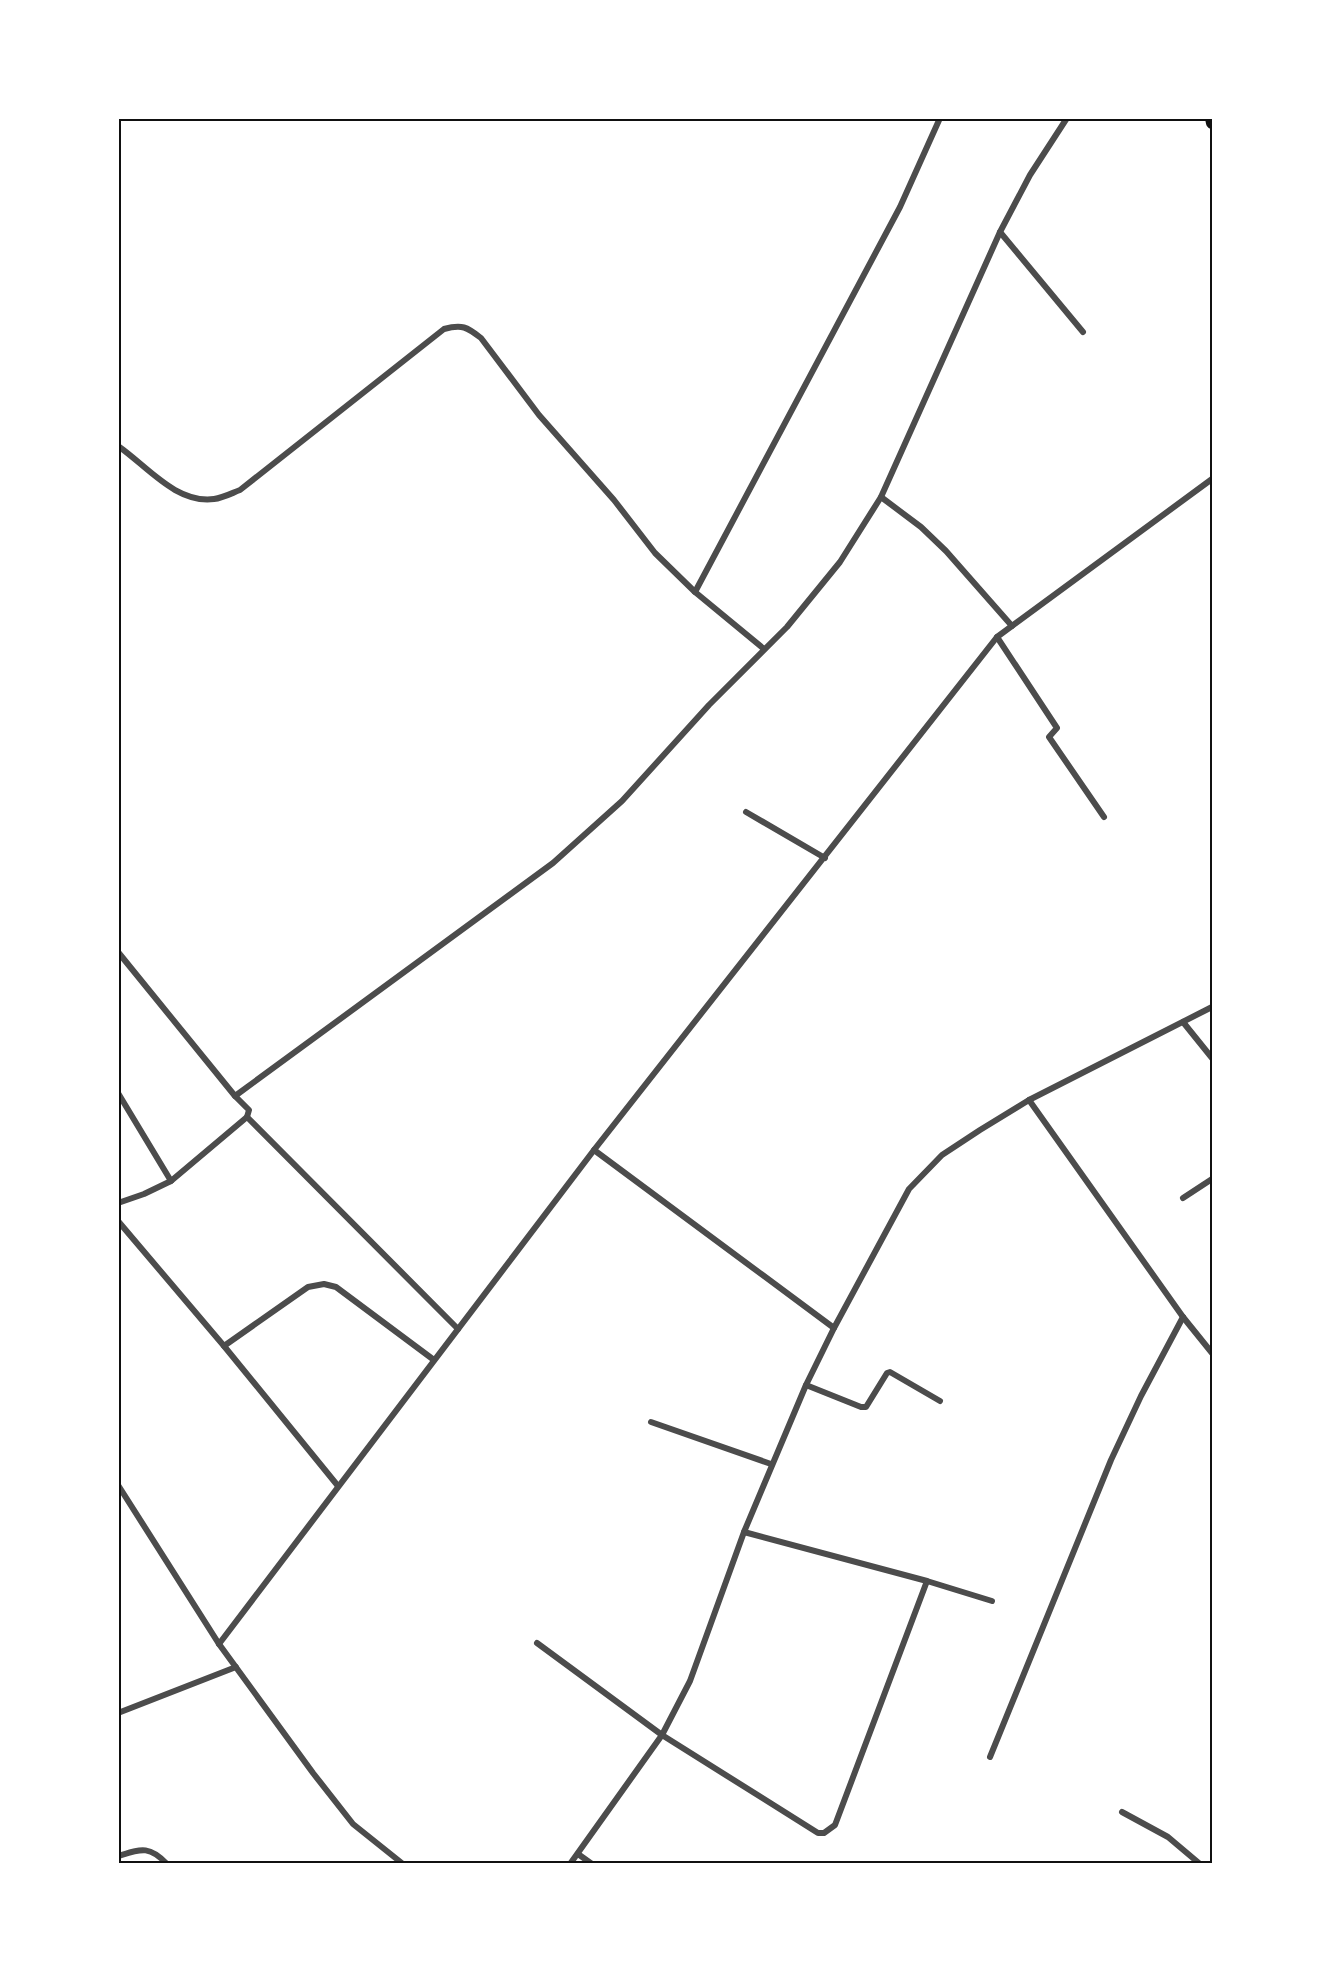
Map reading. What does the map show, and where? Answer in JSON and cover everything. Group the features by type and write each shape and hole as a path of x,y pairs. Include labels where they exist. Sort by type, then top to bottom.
{"main road":[{"path":"1211,118 1212,123"}],"street":[{"path":"695,592 900,207 940,118"},
{"path":"235,1096 553,863 622,801 787,627 840,562 881,497 1000,232 1030,175 1067,118"},
{"path":"1000,232 1083,332"},
{"path":"118,446 173,489 196,500 216,499 240,490 444,329 458,325 481,338 539,415 614,500 655,553 695,592 764,649"},
{"path":"219,1644 594,1150 997,637 1212,479"},
{"path":"881,497 921,527 946,551 1012,626"},
{"path":"997,637 1057,728 1049,737 1104,817"},
{"path":"746,812 825,858"},
{"path":"118,952 235,1096 249,1110 247,1118 171,1181 118,1203"},
{"path":"570,1863 662,1735 690,1681 744,1532 806,1385 909,1189 942,1155 1029,1100 1212,1007"},
{"path":"1183,1022 1212,1058"},
{"path":"118,1093 171,1181"},
{"path":"1029,1100 1183,1317 1212,1353"},
{"path":"247,1118 458,1329"},
{"path":"594,1150 834,1328"},
{"path":"1183,1198 1212,1179"},
{"path":"118,1221 338,1486"},
{"path":"224,1346 308,1287 324,1284 336,1287 434,1360"},
{"path":"990,1757 1111,1460 1141,1396 1183,1317"},
{"path":"806,1385 866,1407 887,1373 890,1372 940,1401"},
{"path":"651,1422 771,1464"},
{"path":"118,1485 219,1644 313,1773 353,1824 403,1863"},
{"path":"744,1532 927,1581 992,1601"},
{"path":"537,1643 662,1735 818,1833 824,1833 835,1826 927,1581"},
{"path":"118,1713 236,1666"},
{"path":"1122,1812 1168,1837 1200,1863"},
{"path":"118,1856 139,1849 148,1850 158,1854 167,1863"},
{"path":"578,1854 592,1863"}]}
